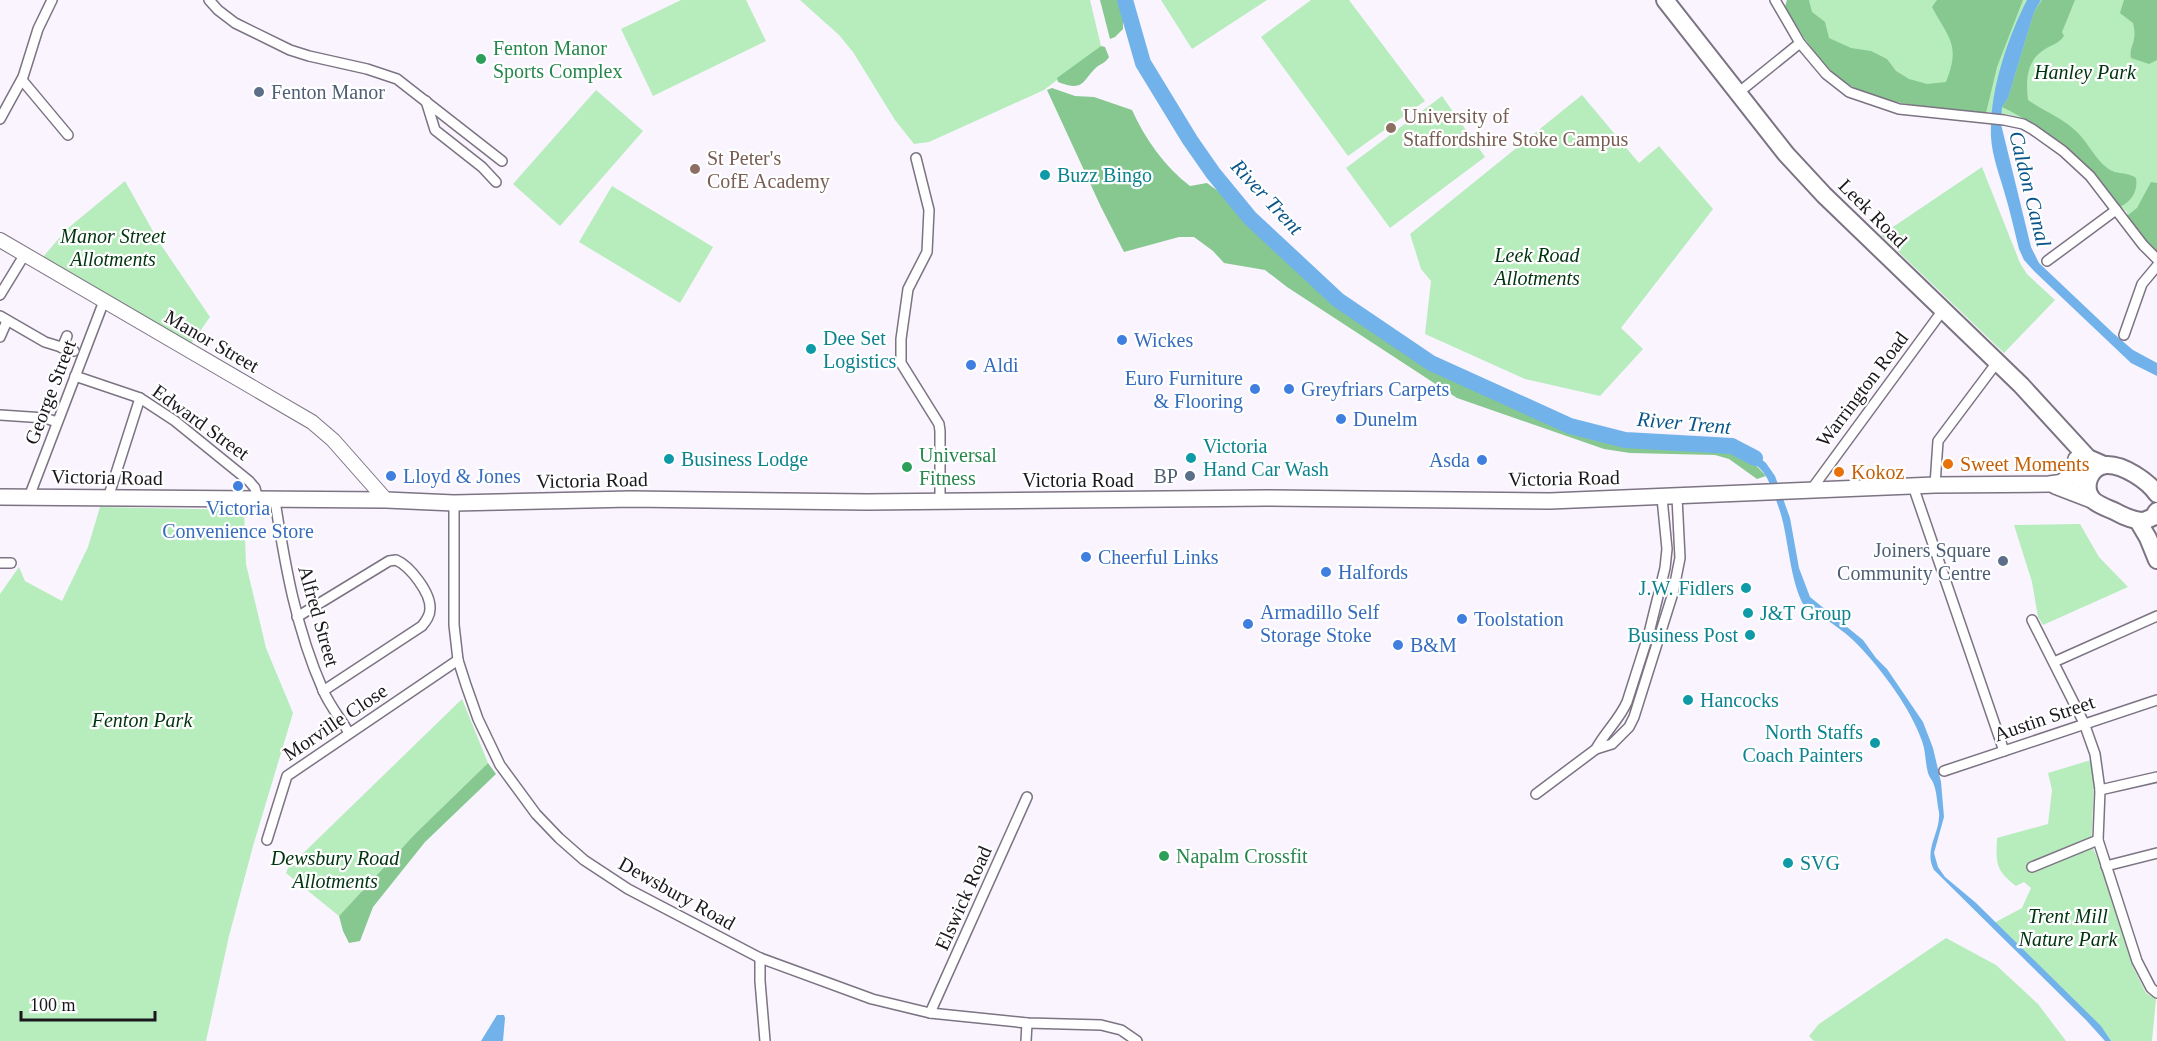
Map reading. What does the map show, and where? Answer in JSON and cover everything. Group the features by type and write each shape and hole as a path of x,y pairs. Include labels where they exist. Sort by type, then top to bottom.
{"highway":[{"name":"Leek Road","path":"1665,0 1786,154 1824,195 1998,361 2088,458 2104,465 2112,465 2135,476"},
{"name":"Leek Road","path":"2069,440 2076,459 2088,478 2087,490 2094,501"},
{"path":"2088,478 2096,469 2104,465"},
{"path":"2135,476 2157,478"},
{"path":"2135,476 2157,494"},
{"path":"2094,501 2138,521 2149,520 2157,512"},
{"path":"2157,512 2157,524"},
{"path":"2138,521 2157,560"}],"main road":[{"path":"2056,483 2072,473 2076,459"},
{"name":"Victoria Road","path":"0,497 276,501 386,500 454,503 631,499 834,502 1267,498 1550,501 1935,485 2056,483 2088,478"},
{"name":"Victoria Road","path":"2056,483 2094,501"}],"street":[{"path":"0,119 22,80 39,29 52,0"},
{"path":"209,0 235,23 290,50 397,79 502,161"},
{"path":"1774,0 1800,43 1826,74 1849,92 1899,109 2023,124 2063,151 2090,176 2143,246 2157,259"},
{"path":"1738,93 1800,43"},
{"path":"22,80 68,135"},
{"path":"426,101 435,130 482,167 496,182"},
{"path":"916,158 929,210 927,252 908,289 901,339 901,363 939,424 940,500"},
{"path":"2047,261 2116,210"},
{"name":"Manor Street","path":"0,240 19,264 104,301 312,422 333,440 386,500"},
{"path":"4,266 19,264"},
{"path":"0,295 19,264"},
{"path":"2124,335 2142,284 2157,266"},
{"name":"George Street","path":"30,498 104,301"},
{"name":"Warrington Road","path":"1811,490 1943,310"},
{"path":"0,337 4,319 45,342 74,351"},
{"path":"62,348 67,336"},
{"path":"1935,485 1938,441 1998,361"},
{"name":"Edward Street","path":"75,375 140,398 175,421 249,480 255,488 258,500"},
{"path":"108,498 140,398"},
{"path":"0,415 45,418 57,422"},
{"path":"1913,486 2004,751"},
{"path":"1596,749 1603,734 1620,716 1627,702 1657,603 1665,568 1670,497"},
{"path":"1536,794 1596,749 1612,744 1629,727 1639,707 1673,592 1680,558 1670,497"},
{"name":"Alfred Street","path":"276,501 283,553 297,617 323,691 349,733"},
{"name":"Dewsbury Road","path":"454,503 455,663 500,765 524,798 559,838 584,860 628,889 760,958 872,999 930,1013 1027,1023 1101,1025 1121,1030 1137,1041"},
{"path":"297,617 389,561 396,560 413,571 430,602 428,617 422,626 323,691"},
{"path":"0,563 11,563"},
{"path":"2054,662 2157,616"},
{"path":"2032,620 2084,723 2097,758 2100,790 2098,840 2137,961 2151,988 2157,993"},
{"name":"Morville Close","path":"267,840 287,776 455,663"},
{"name":"Austin Street","path":"1944,771 2157,700"},
{"path":"2100,790 2157,777"},
{"name":"Elswick Road","path":"930,1013 1027,797"},
{"path":"2032,867 2098,840"},
{"path":"2106,866 2157,853"},
{"path":"760,958 759,981 765,1041"},
{"path":"1026,1041 1027,1023"}],"green space":[{"path":"681,0 746,0 766,41 653,96 621,29"},
{"path":"800,0 1090,0 1101,46 1044,90 929,142 914,144 895,120 853,52 839,35"},
{"path":"1100,0 1120,0 1123,11 1123,29 1110,39"},
{"path":"1161,0 1267,0 1192,49"},
{"path":"1311,0 1349,0 1425,101 1348,156 1261,37"},
{"name":"Hanley Park","path":"1787,0 2157,0 2157,252 2148,244 2127,216 2127,212 2120,207 2108,188 2093,171 2068,149 2027,119 2006,114 1900,102 1864,92 1849,85 1833,72 1804,38 1785,7"},
{"path":"1787,0 1809,0 1812,12 1825,22 1829,38 1851,48 1871,51 1887,59 1896,71 1909,79 1927,84 1946,82 1953,59 1953,50 1948,35 1932,7 1937,0 2023,0 1997,67 1986,113 1911,105 1874,96 1857,89 1833,73 1817,56 1785,7"},
{"path":"2042,0 2075,0 2062,32 2064,36 2041,52 2032,62 2027,80 2028,100 2073,129 2110,170 2136,178 2133,195 2120,207 2096,176 2068,149 2036,126 2002,107 2008,98 2034,12"},
{"path":"2124,0 2157,0 2157,60 2149,64 2131,58 2134,29 2133,23 2120,13"},
{"path":"1101,46 1105,47 1109,57 1082,83 1074,86 1058,82 1057,78"},
{"path":"1052,88 1075,96 1094,97 1132,110 1156,152 1190,186 1207,183 1222,194 1269,245 1338,305 1384,339 1432,369 1467,387 1586,434 1627,444 1697,446 1739,453 1750,459 1766,476 1757,479 1729,459 1715,455 1630,453 1604,449 1457,398 1287,287 1265,270 1224,263 1213,251 1194,237 1179,237 1124,252 1047,90"},
{"path":"596,90 643,131 560,226 513,184"},
{"name":"Leek Road Allotments","path":"1582,95 1639,163 1659,146 1713,209 1621,328 1643,349 1600,396 1525,379 1425,334 1431,281 1421,269 1410,234"},
{"path":"1442,96 1485,157 1390,228 1346,168"},
{"path":"1982,167 2020,263 2027,274 2055,300 2004,353 1881,235"},
{"name":"Manor Street Allotments","path":"125,181 159,242 210,317 191,344 43,257 67,229"},
{"path":"2151,182 2157,183 2157,252 2127,216 2137,208"},
{"path":"612,186 713,247 680,303 579,242"},
{"name":"Fenton Park","path":"100,507 244,510 246,564 266,648 293,713 229,936 206,1041 0,1041 0,594 19,567 25,581 62,601 88,547"},
{"path":"2080,524 2099,557 2128,587 2043,625 2038,617 2032,582 2014,525"},
{"name":"Dewsbury Road Allotments","path":"462,699 488,763 415,834 339,916 286,873 288,868"},
{"name":"Trent Mill Nature Park","path":"2091,760 2094,787 2091,844 2103,870 2133,967 2146,993 2156,999 2152,1041 2108,1041 1992,924 2022,908 2031,888 2024,882 2016,886 2000,870 1997,860 1997,838 2048,824 2052,790 2048,773"},
{"path":"488,763 496,774 425,842 373,907 360,941 349,943 339,916 415,834"},
{"path":"1946,938 1996,965 2038,1004 2066,1041 1814,1041 1809,1036 1819,1024"}],"water":[{"path":"2027,0 2041,0 2034,12 2008,98 2002,107 2001,124 2031,247 2039,263 2113,333 2133,350 2157,363 2157,376 2131,363 2035,272 2024,260 2019,249 1994,158 1991,120 1996,85 2006,49"},
{"path":"1733,442 1750,450 1766,463 1775,476 1790,518 1799,568 1810,597 1863,640 1887,669 1923,722 1933,748 1941,782 1944,817 1934,853 1938,867 1945,877 1975,902 2101,1026 2111,1041 2105,1041 1934,870 1930,855 1938,827 1939,812 1923,745 1911,716 1895,690 1859,646 1846,634 1803,604 1793,577 1781,516 1769,483 1764,473"},
{"path":"497,1015 504,1015 505,1018 503,1041 481,1041"}],"waterway":[{"name":"River Trent","path":"1125,0 1143,63 1213,173 1250,218 1338,300 1431,363 1570,426 1625,440 1732,446 1755,458"}],"place":[{"name":"Fenton Manor Sports Complex","path":"481,59"},
{"name":"Fenton Manor","path":"259,92"},
{"name":"University of Staffordshire Stoke Campus","path":"1391,128"},
{"name":"St Peter's CofE Academy","path":"695,169"},
{"name":"Buzz Bingo","path":"1045,175"},
{"name":"Wickes","path":"1122,340"},
{"name":"Dee Set Logistics","path":"811,349"},
{"name":"Aldi","path":"971,365"},
{"name":"Euro Furniture & Flooring","path":"1255,389"},
{"name":"Greyfriars Carpets","path":"1289,389"},
{"name":"Dunelm","path":"1341,419"},
{"name":"Victoria Hand Car Wash","path":"1191,458"},
{"name":"Business Lodge","path":"669,459"},
{"name":"Asda","path":"1482,460"},
{"name":"Sweet Moments","path":"1948,464"},
{"name":"Universal Fitness","path":"907,467"},
{"name":"Kokoz","path":"1839,472"},
{"name":"Lloyd & Jones","path":"391,476"},
{"name":"BP","path":"1190,476"},
{"name":"Victoria Convenience Store","path":"238,486"},
{"name":"Cheerful Links","path":"1086,557"},
{"name":"Joiners Square Community Centre","path":"2003,561"},
{"name":"Halfords","path":"1326,572"},
{"name":"J.W. Fidlers","path":"1746,588"},
{"name":"J&T Group","path":"1748,613"},
{"name":"Toolstation","path":"1462,619"},
{"name":"Armadillo Self Storage Stoke","path":"1248,624"},
{"name":"Business Post","path":"1750,635"},
{"name":"B&M","path":"1398,645"},
{"name":"Hancocks","path":"1688,700"},
{"name":"North Staffs Coach Painters","path":"1875,743"},
{"name":"Napalm Crossfit","path":"1164,856"},
{"name":"SVG","path":"1788,863"}],"water label":[{"name":"Caldon Canal","path":"2030,189"}]}
